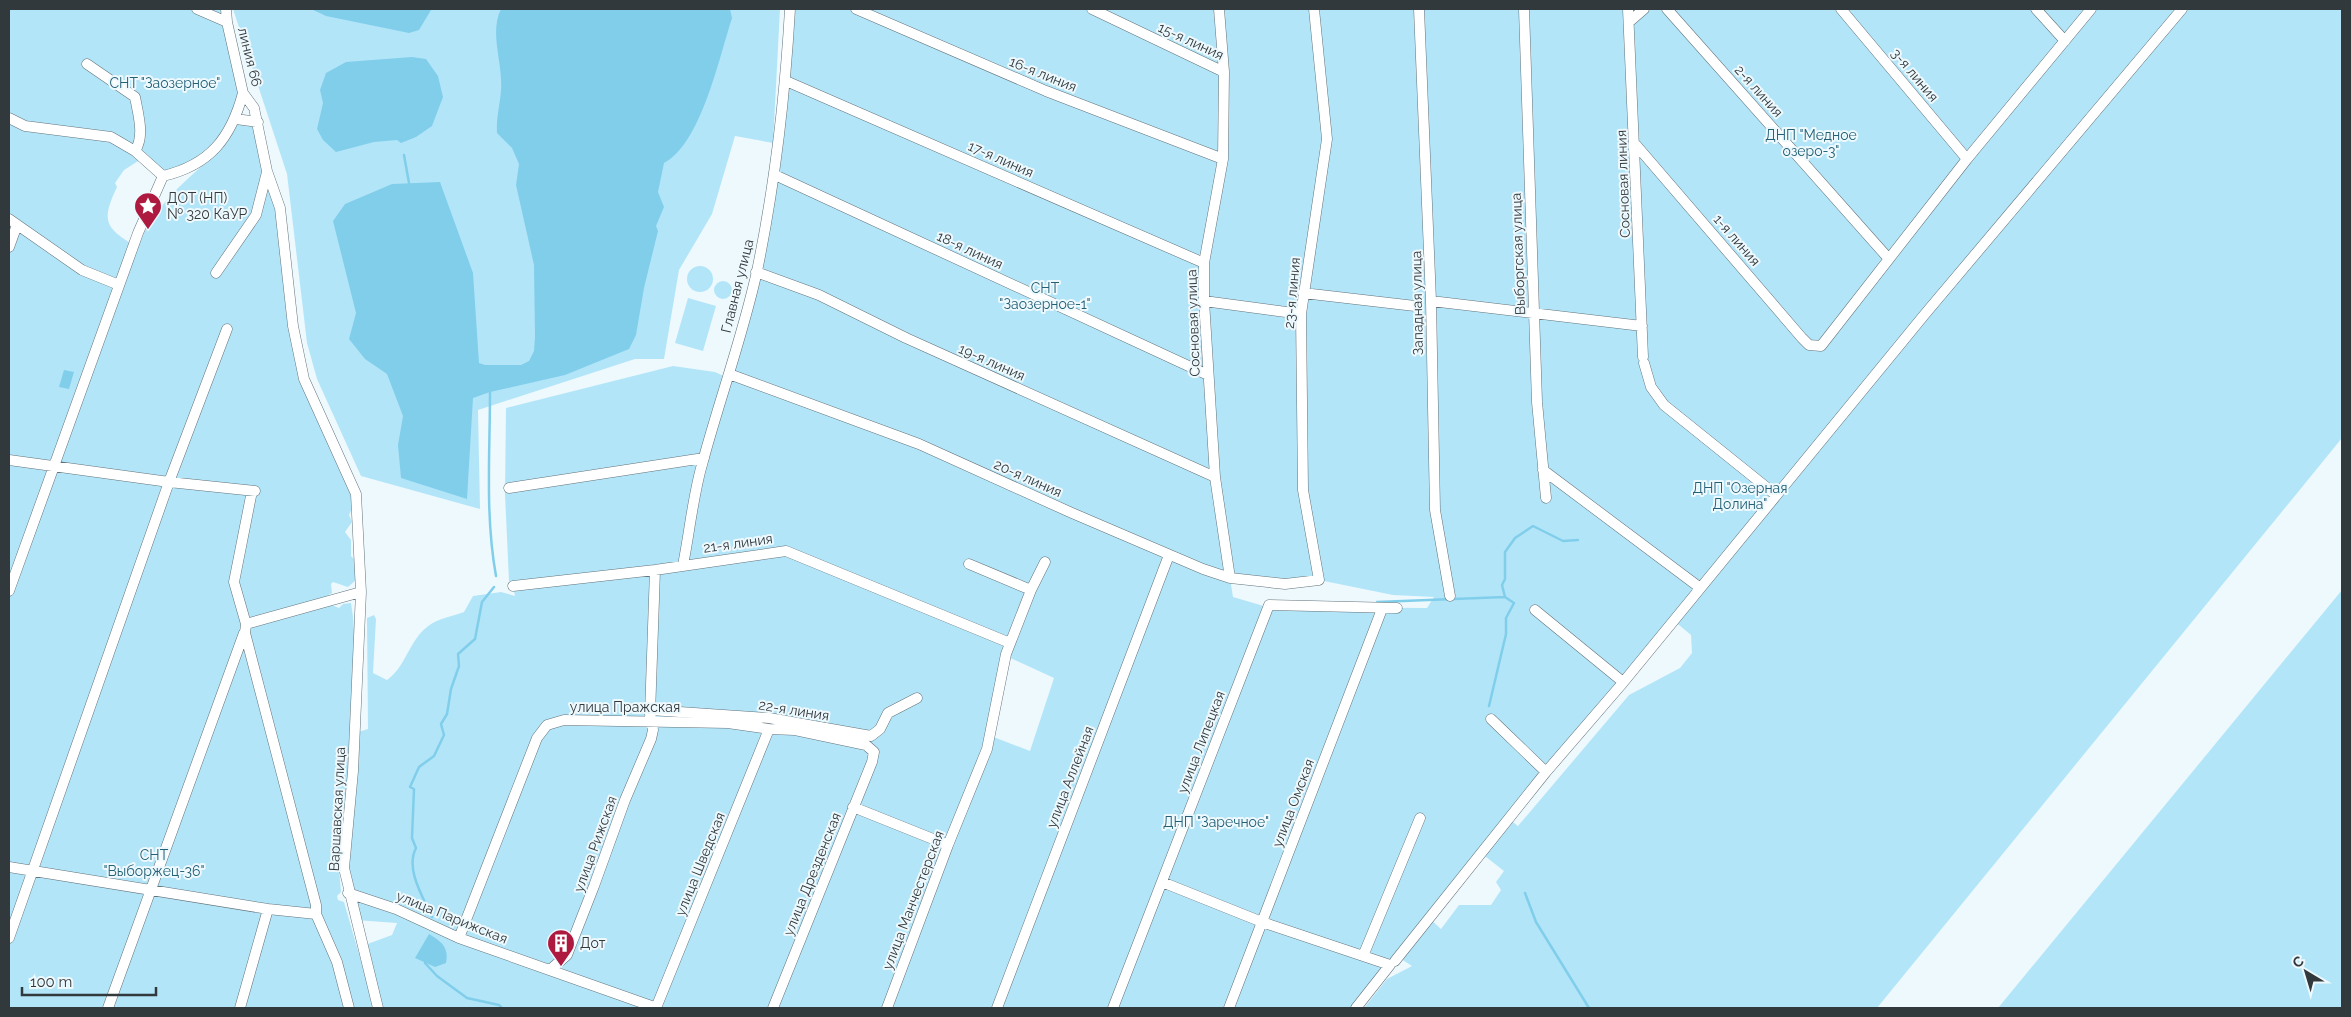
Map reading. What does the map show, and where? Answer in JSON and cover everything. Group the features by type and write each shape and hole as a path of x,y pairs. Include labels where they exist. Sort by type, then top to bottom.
{"street":[{"path":"197,9 227,22"},
{"name":"линия 66","path":"226,9 227,22 243,93 254,108"},
{"name":"Главная улица","path":"683,565 704,458 730,374 756,272 775,175 786,81 790,9"},
{"name":"16-я линия","path":"856,9 1046,91 1223,159"},
{"name":"15-я линия","path":"1092,9 1224,72"},
{"name":"Сосновая улица","path":"1219,9 1224,72 1223,159 1204,263 1204,301 1215,477 1230,578"},
{"name":"23-я линия","path":"1314,9 1327,139 1301,314 1303,490 1319,580"},
{"name":"Западная улица","path":"1419,9 1431,302 1435,510 1450,596"},
{"name":"Выборгская улица","path":"1524,9 1536,402 1546,498"},
{"name":"Сосновая линия","path":"1628,9 1636,145 1644,360 1651,387 1664,405 1776,495"},
{"path":"1629,22 1644,9"},
{"name":"2-я линия","path":"1668,9 1889,259"},
{"name":"3-я линия","path":"1841,9 1967,160"},
{"path":"2036,9 2064,41"},
{"path":"1889,259 1967,160 2091,9"},
{"path":"1356,1008 1546,772 1623,682 1699,587 2182,9"},
{"path":"87,64 135,98 139,119 140,143 135,151"},
{"name":"17-я линия","path":"786,81 1204,263"},
{"path":"163,176 185,171 221,144 236,119 243,93"},
{"name":"Варшавская улица","path":"254,108 267,171 280,208 293,326 304,379 356,494 361,592 355,728 344,868 348,893 378,1008"},
{"path":"9,118 25,126 111,137 135,151 163,176"},
{"path":"236,119 258,122"},
{"name":"1-я линия","path":"1636,145 1809,345 1821,346 1889,259"},
{"path":"216,273 256,215 267,171"},
{"name":"18-я линия","path":"775,175 1208,374"},
{"path":"9,591 138,233 163,176"},
{"path":"9,247 13,222 82,270 119,285"},
{"name":"19-я линия","path":"756,272 819,295 906,338 1215,477"},
{"path":"1303,293 1415,306"},
{"path":"1204,301 1301,314"},
{"path":"1431,302 1642,326"},
{"path":"9,938 169,482 227,329"},
{"name":"20-я линия","path":"730,374 918,444 1169,555 1230,578 1285,584 1319,580"},
{"path":"509,488 704,458"},
{"path":"9,460 169,482 254,491 234,582 316,906 316,914 337,962 349,1008"},
{"path":"1543,470 1699,587"},
{"name":"21-я линия","path":"513,586 655,570 786,550 1010,643"},
{"name":"улица Аллейная","path":"996,1008 1169,555"},
{"name":"улица Манчестерская","path":"887,1008 948,846 988,749 1006,654 1031,590 1045,562"},
{"path":"969,564 1031,590"},
{"name":"улица Рижская","path":"551,969 566,955 591,895 625,800 651,739 650,710 655,570"},
{"path":"245,629 361,592"},
{"name":"улица Липецкая","path":"1113,1008 1269,605 1398,608"},
{"name":"улица Омская","path":"1229,1008 1382,608"},
{"path":"1535,610 1623,682"},
{"path":"108,1008 245,629"},
{"name":"22-я линия","path":"650,710 769,718 871,736 880,729 888,714 917,698"},
{"path":"1491,719 1546,772"},
{"name":"улица Пражская","path":"459,938 542,729 553,722 564,720 728,722 769,729 792,729 810,732 866,745 872,749"},
{"name":"улица Шведская","path":"657,1008 769,729"},
{"name":"улица Дрезденская","path":"773,1008 872,762 874,752 872,749"},
{"path":"853,807 948,846"},
{"path":"1363,956 1420,818"},
{"path":"9,867 150,891 268,909 316,914"},
{"path":"1162,882 1262,922 1363,956 1392,963"},
{"name":"улица Парижская","path":"348,893 396,909 459,938 657,1008"},
{"path":"240,1008 268,909"}],"green space":[{"path":"9,9 226,9 243,93 238,119 258,124 275,192 304,379 353,484 353,506 349,515 352,522 345,532 351,540 351,556 356,561 356,580 348,587 333,582 331,584 332,593 320,600 339,608 343,604 351,603 353,616 355,654 353,706 348,788 339,869 341,892 337,896 338,900 344,902 365,975 369,975 362,946 392,935 397,923 355,920 347,886 355,733 368,729 367,618 374,615 376,619 373,673 387,680 398,669 416,640 427,627 435,622 464,612 473,596 501,592 515,596 513,586 509,581 505,494 506,408 673,366 715,372 728,378 756,272 790,9 2342,9 2342,438 1877,1008 1364,1008 1387,979 1412,966 1398,957 1356,1008 9,1008","holes":["212,157 179,187 160,209 151,221 138,248 119,235 109,224 109,209 117,187 115,183 124,170 143,158 163,176 185,171","1230,578 1319,580 1393,595 1434,597 1427,608 1267,607 1233,597","1673,620 1691,635 1692,653 1680,668 1629,695 1518,826 1509,819","1006,656 1054,678 1030,751 991,736","1481,853 1504,871 1496,882 1501,890 1491,905 1459,905 1441,929 1429,918"]},
{"path":"233,9 780,9 773,143 735,136 712,214 679,270 664,359 635,359 478,410 480,509 361,476 317,379 307,343 287,174"},
{"path":"700,266 709,270 713,279 709,288 700,292 691,288 687,279 691,270"},
{"path":"719,281 727,281 732,286 730,297 719,299 714,294 714,286"},
{"path":"688,298 716,306 703,351 675,343"},
{"path":"2342,590 2342,1008 1998,1008"}],"shaded area":[{"path":"311,9 431,10 419,30 409,33 326,16"},
{"path":"501,9 730,9 732,18 715,76 698,119 677,153 664,163 658,192 664,207 656,226 658,231 644,288 636,335 629,349 565,375 490,392 473,398 467,499 401,478 398,445 403,416 387,374 365,359 349,339 356,313 333,221 345,204 392,184 440,182 473,273 479,363 485,365 521,365 529,361 534,351 535,337 534,265 516,185 519,164 512,148 497,133 501,80 496,28"},
{"path":"412,57 426,59 438,76 443,97 432,126 416,137 401,143 397,140 374,142 336,152 323,140 317,129 323,103 320,90 326,73 346,62"},
{"path":"64,370 74,372 69,389 59,387"},
{"path":"429,934 444,946 447,957 446,963 435,967 415,958"}],"waterway":[{"path":"404,155 409,183"},
{"path":"490,392 489,507 496,576"},
{"path":"1489,706 1506,634 1506,618 1514,603 1505,597 1502,585 1505,579 1505,552 1515,538 1533,526 1563,541 1578,540"},
{"path":"432,917 414,874 413,856 416,848 412,838 414,789 410,787 419,767 434,756 444,735 441,724 447,714 451,689 459,666 458,654 475,639 482,602 494,587"},
{"path":"1377,602 1505,597"},
{"path":"1525,893 1536,922 1589,1008"},
{"path":"426,960 425,963 437,976 467,998 499,1005 502,1008"}],"place":[{"name":"ДОТ (НП) № 320 КаУР","path":"148,230"},
{"name":"Дот","path":"561,967"}],"park label":[{"name":"СНТ \"Заозерное\"","path":"165,83"},
{"name":"ДНП \"Медное озеро-3\"","path":"1811,144"},
{"name":"СНТ \"Заозерное-1\"","path":"1045,296"},
{"name":"ДНП \"Озерная Долина\"","path":"1740,496"},
{"name":"ДНП \"Заречное\"","path":"1216,822"},
{"name":"СНТ \"Выборжец-36\"","path":"154,864"}]}
